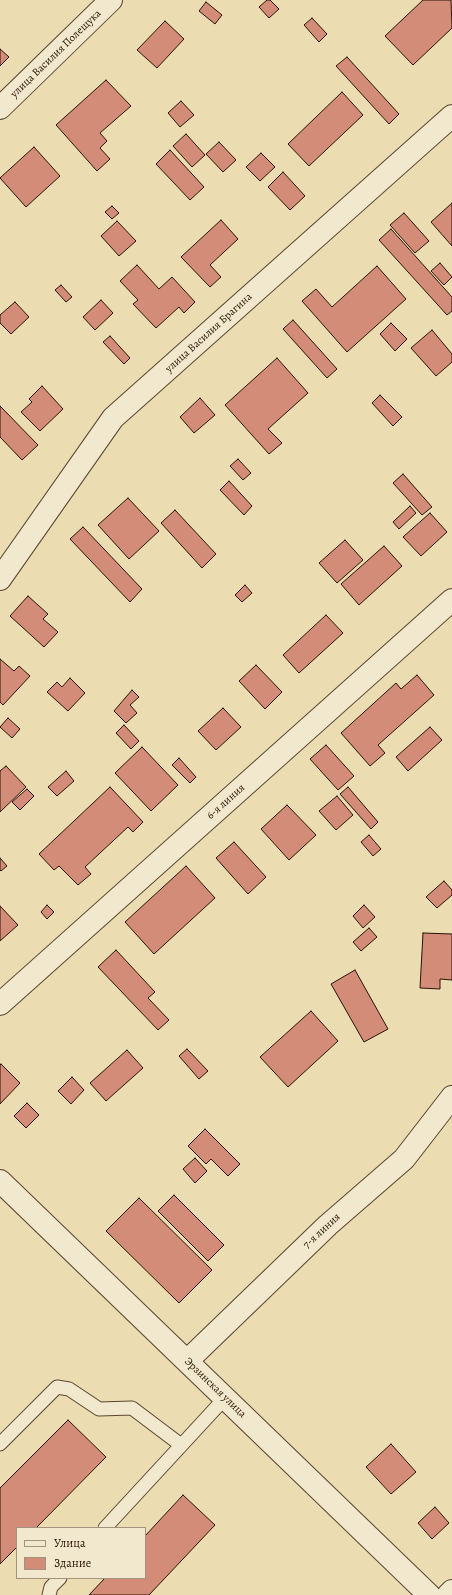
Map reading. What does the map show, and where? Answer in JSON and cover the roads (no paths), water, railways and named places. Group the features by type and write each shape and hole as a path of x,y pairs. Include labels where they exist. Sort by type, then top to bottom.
{"street":[{"name":"улица Василия Полещука","path":"0,108 111,0"},
{"name":"улица Василия Брагина","path":"0,579 113,418 452,116"},
{"name":"6-я линия","path":"0,1004 452,600"},
{"name":"7-я линия","path":"187,1361 328,1225 404,1159 452,1097"},
{"name":"Эрзинская улица","path":"0,1182 429,1595"},
{"path":"448,1595 452,1592"}],"lane":[{"path":"0,1444 57,1387 69,1389 99,1409 132,1408 181,1446"},
{"path":"106,1527 225,1398"},
{"path":"49,1595 51,1587 59,1579"}]}
